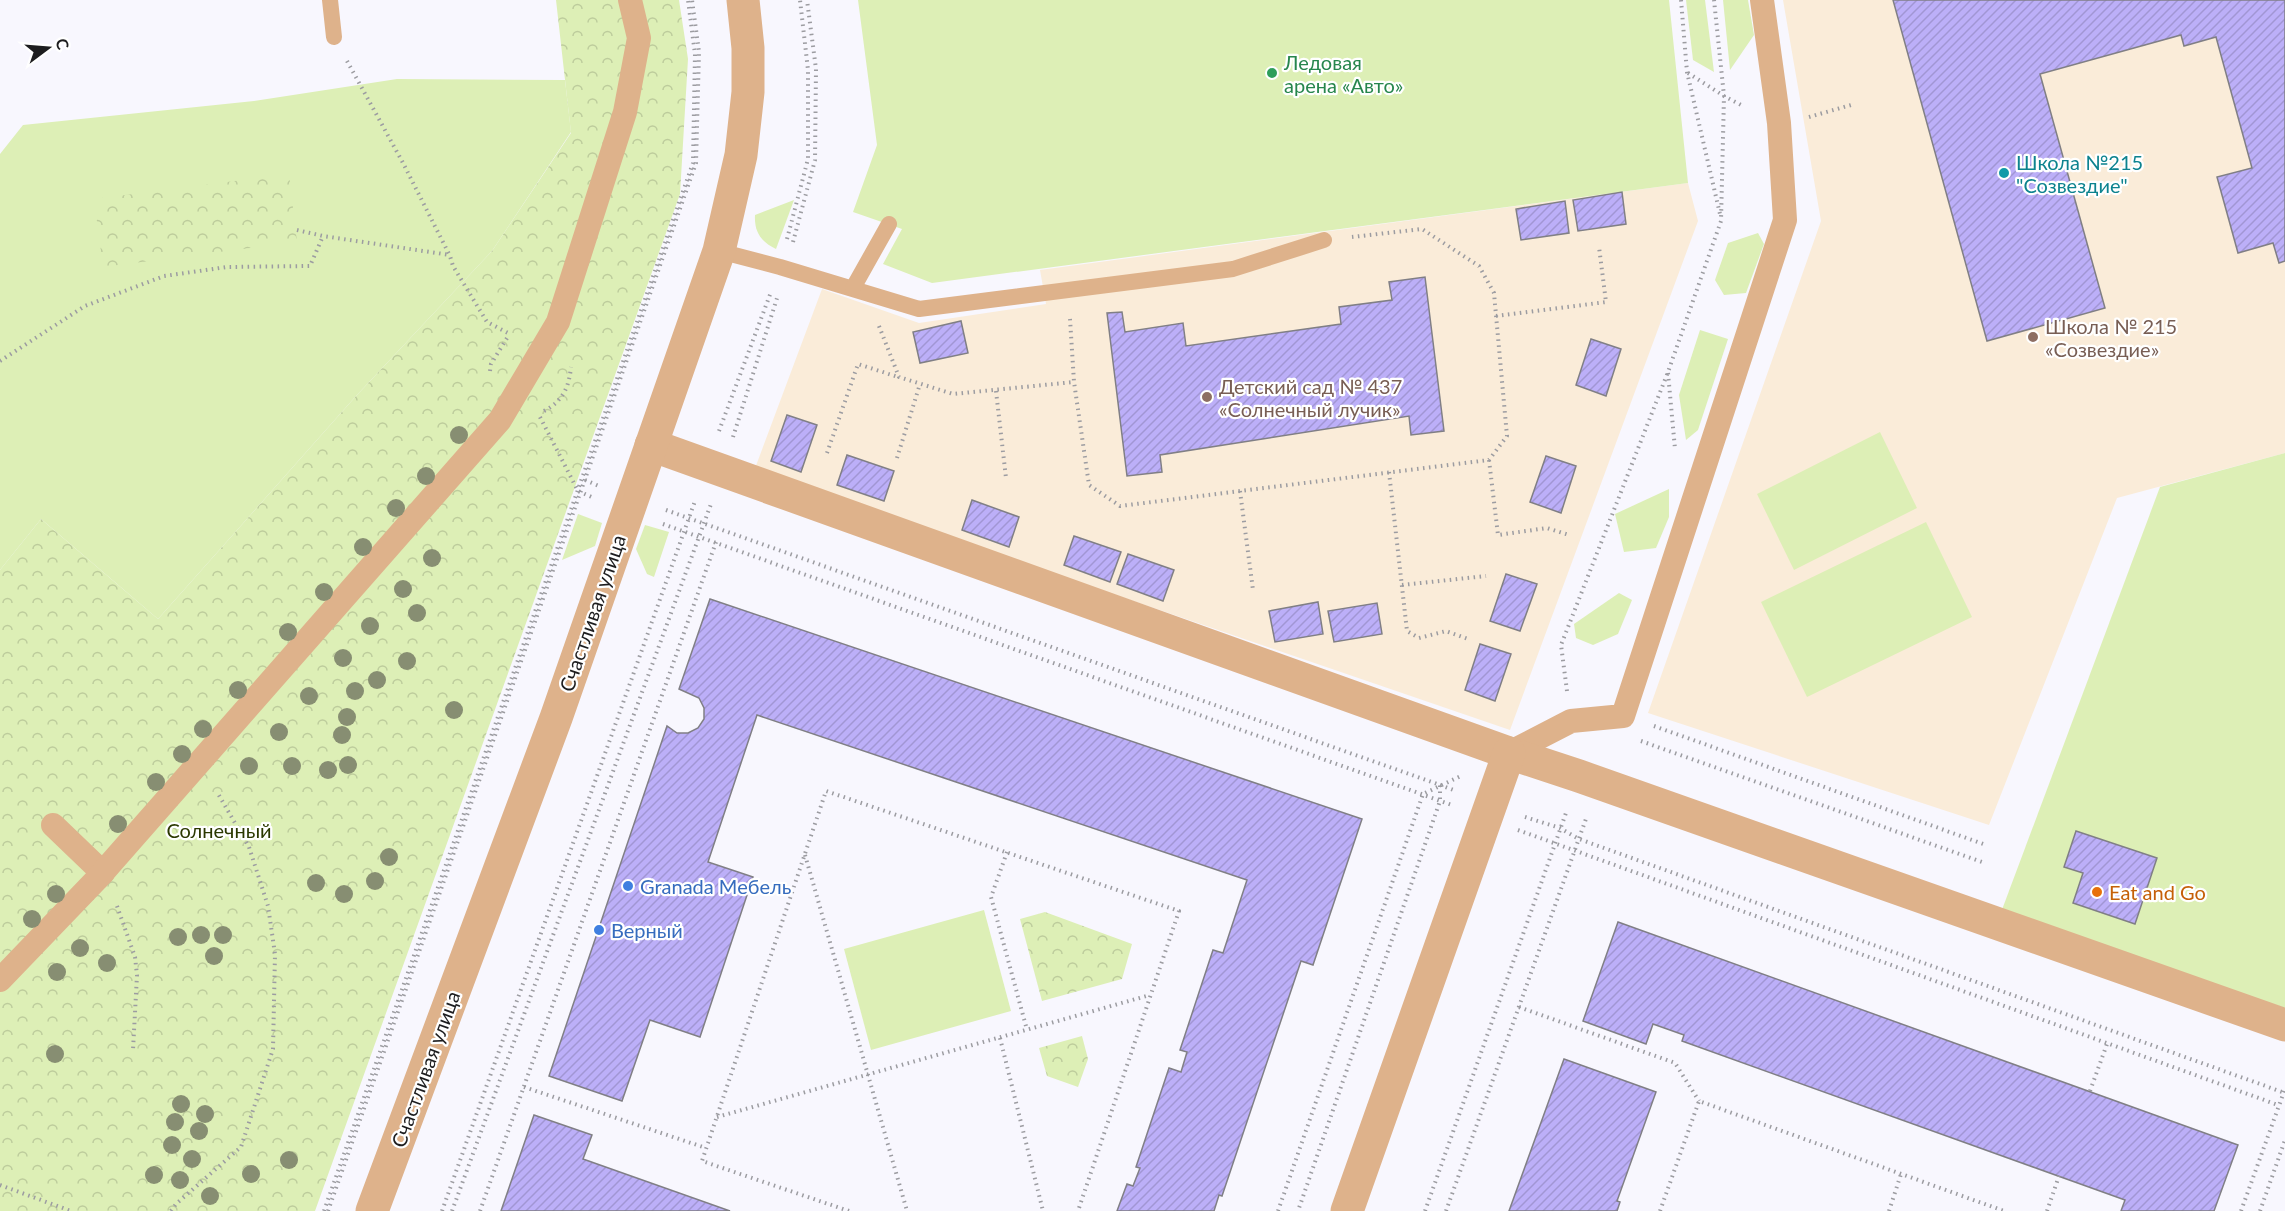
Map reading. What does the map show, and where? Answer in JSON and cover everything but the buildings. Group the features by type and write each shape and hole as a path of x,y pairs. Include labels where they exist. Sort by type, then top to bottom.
{"street":[{"path":"0,980 100,876 500,420 558,322 625,112 639,38 630,0"},
{"name":"Счастливая улица","path":"372,1211 556,718 719,251 741,154 748,92 748,48 743,0"},
{"path":"1347,1211 1509,753 1570,721 1620,724 1785,220 1779,123 1762,0"},
{"path":"651,445 1509,753 2285,1025"},
{"path":"53,825 100,876"}],"lane":[{"path":"330,0 334,37"},
{"path":"853,288 889,224"},
{"path":"719,251 919,309 1233,269 1324,240"}],"path":[{"path":"579,492 696,163 699,52 690,0"},
{"path":"326,1211 693,164 695,54 690,0"},
{"path":"442,1211 684,532 715,468 778,295 808,159 808,70 800,0"},
{"path":"452,1211 705,523 715,468 783,268 815,160 816,69 807,0"},
{"path":"1681,0 1688,72 1721,221"},
{"path":"1570,721 1561,645 1668,372 1721,221 1724,96 1714,0"},
{"path":"334,37 402,160 453,266 487,322 510,334"},
{"path":"1324,240 1422,229 1479,266 1494,293 1507,436 1489,460 1498,535 1547,528 1569,535"},
{"path":"297,230 450,256"},
{"path":"0,361 85,306 164,276 227,267 310,266 323,236"},
{"path":"1496,316 1606,302 1599,247"},
{"path":"1068,290 1074,382 1089,485 1119,506 1489,460"},
{"path":"778,295 788,297"},
{"path":"878,324 899,377"},
{"path":"827,453 858,364 953,394 1074,382"},
{"path":"897,458 920,384"},
{"path":"996,391 1006,478"},
{"path":"500,420 538,414 579,492 705,523 1440,785 1440,801 1298,1211"},
{"path":"1389,472 1407,631 1419,638 1446,631 1468,639"},
{"path":"585,480 684,532 1423,794 1278,1211"},
{"path":"1240,491 1253,590"},
{"path":"480,1211 716,542"},
{"path":"1402,585 1486,576"},
{"path":"1620,724 1986,845"},
{"path":"1620,724 1985,863"},
{"path":"171,1211 241,1147 273,1049 275,954 268,906 249,847 216,790 196,766"},
{"path":"1425,1211 1560,828 1589,780"},
{"path":"1446,1211 1579,839 1589,780"},
{"path":"849,1211 702,1161 826,791 1179,911 1078,1211"},
{"path":"1560,828 1579,839 2284,1091 2241,1211"},
{"path":"1575,851 2278,1106"},
{"path":"1007,852 991,897 1027,1030"},
{"path":"804,855 907,1211"},
{"path":"100,876 115,900 135,957 137,975 133,1050"},
{"path":"717,1117 1150,995"},
{"path":"1519,1007 1675,1063 1699,1101 2004,1211"},
{"path":"1000,1038 1043,1211"},
{"path":"2090,1091 2107,1044"},
{"path":"524,1087 706,1148"},
{"path":"1660,1211 1699,1101"},
{"path":"2260,1211 2285,1140"},
{"path":"1889,1211 1901,1174"},
{"path":"2047,1211 2059,1176"},
{"path":"0,1185 71,1211"}],"shaded area":[{"name":"Школа № 215 «Созвездие»","path":"1783,0 2285,0 2285,453 2117,498 1989,825 1648,713 1821,221"},
{"name":"Детский сад № 437 «Солнечный лучик»","path":"1688,183 1698,221 1510,730 754,471 822,289 919,323 1046,304 1040,270"}],"green space":[{"name":"Солнечный","path":"556,0 679,0 688,59 680,194 315,1211 0,1211 0,570 41,519 158,619 356,396 492,251 571,133"},
{"name":"Ледовая арена «Авто»","path":"858,0 1669,0 1688,183 932,283 883,264 902,229 853,212 877,145"},
{"path":"1686,0 1705,0 1714,72 1693,60"},
{"path":"1723,0 1748,0 1754,35 1730,70"},
{"path":"397,79 565,80 571,132 492,251 356,396 158,619 41,519 0,570 0,154 23,125 254,101"},
{"path":"289,174 297,242 103,267 94,199"},
{"path":"794,200 776,249 760,236 755,215"},
{"path":"1758,233 1764,244 1746,293 1724,295 1715,280 1728,243"},
{"path":"1700,330 1728,339 1698,430 1686,440 1679,395"},
{"path":"1880,432 1917,508 1794,570 1757,494"},
{"path":"2285,453 2285,1008 2000,915 2160,487"},
{"path":"1669,489 1669,517 1656,548 1624,552 1615,514"},
{"path":"578,514 602,523 595,546 562,560"},
{"path":"1926,522 1972,617 1807,697 1761,602"},
{"path":"645,525 669,532 654,577 647,574 636,549"},
{"path":"1619,593 1632,600 1618,634 1593,645 1576,638 1574,624"},
{"path":"984,910 1011,1011 871,1050 844,949"},
{"path":"1045,912 1132,944 1122,979 1042,1001 1020,919"},
{"path":"1082,1036 1088,1059 1078,1087 1047,1076 1039,1048"}],"place":[{"name":"Ледовая арена «Авто»","path":"1272,73"},
{"name":"Школа №215 \"Созвездие\"","path":"2004,173"},
{"name":"Школа № 215 «Созвездие»","path":"2033,337"},
{"name":"Детский сад № 437 «Солнечный лучик»","path":"1207,397"},
{"name":"Granada Мебель","path":"628,886"},
{"name":"Eat and Go","path":"2097,892"},
{"name":"Верный","path":"599,930"}]}
